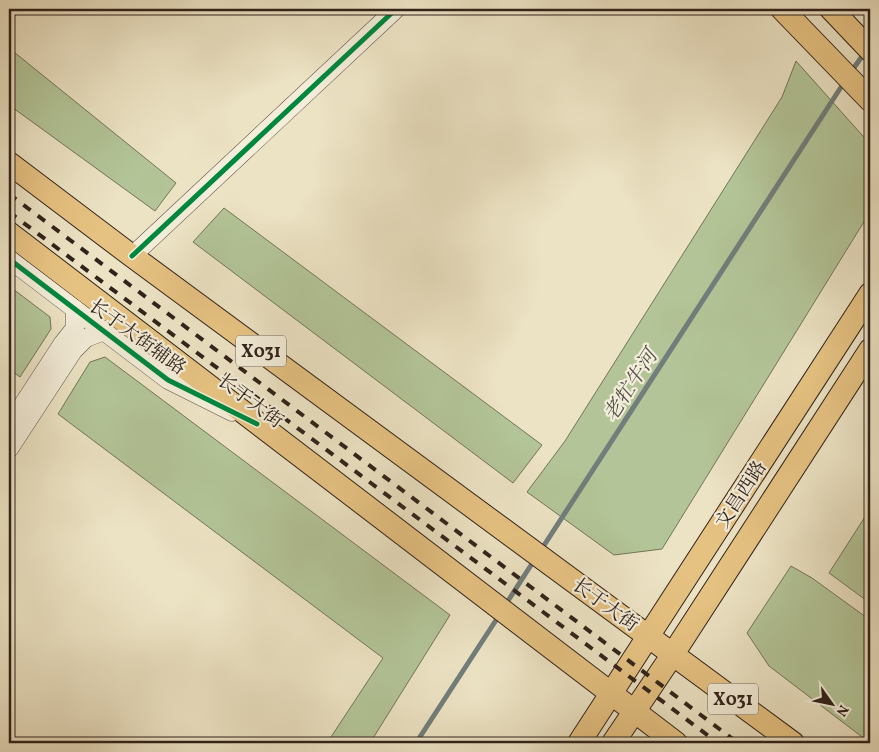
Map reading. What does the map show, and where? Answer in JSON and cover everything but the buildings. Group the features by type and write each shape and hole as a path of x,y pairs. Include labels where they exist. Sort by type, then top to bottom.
{"main road":[{"path":"782,9 819,45 870,100"},
{"path":"835,12 870,50"},
{"name":"长于大街","path":"9,163 132,256 793,743"},
{"name":"长于大街","path":"9,233 676,743"},
{"name":"文昌西路","path":"579,743 870,294"},
{"name":"文昌西路","path":"613,743 673,654 870,350"}],"street":[{"path":"132,256 396,9"},
{"name":"长于大街辅路","path":"9,259 168,380 257,424"},
{"path":"9,426 63,343 75,328 75,309"},
{"path":"9,449 73,351 86,338 104,331"}],"green space":[{"path":"9,48 176,183 155,211 9,105"},
{"path":"796,61 870,144 870,212 662,549 614,555 527,492 565,441 782,97"},
{"path":"224,208 542,445 513,483 193,242"},
{"path":"9,286 50,317 51,329 20,377 9,369"},
{"path":"105,357 450,615 370,743 327,743 383,658 58,414 90,362"},
{"path":"870,509 870,603 829,573"},
{"path":"791,566 812,578 870,620 870,743 769,666 747,633"}],"waterway":[{"name":"老牤牛河","path":"851,72 865,52"},
{"name":"老牤牛河","path":"541,550 845,81"},
{"name":"老牤牛河","path":"506,604 535,559"},
{"name":"老牤牛河","path":"416,743 500,614"}],"railway":[{"path":"9,194 738,743"},
{"path":"9,212 718,743"}],"cycle path":[{"path":"132,256 396,9"},
{"path":"9,259 168,380 257,424"}]}
